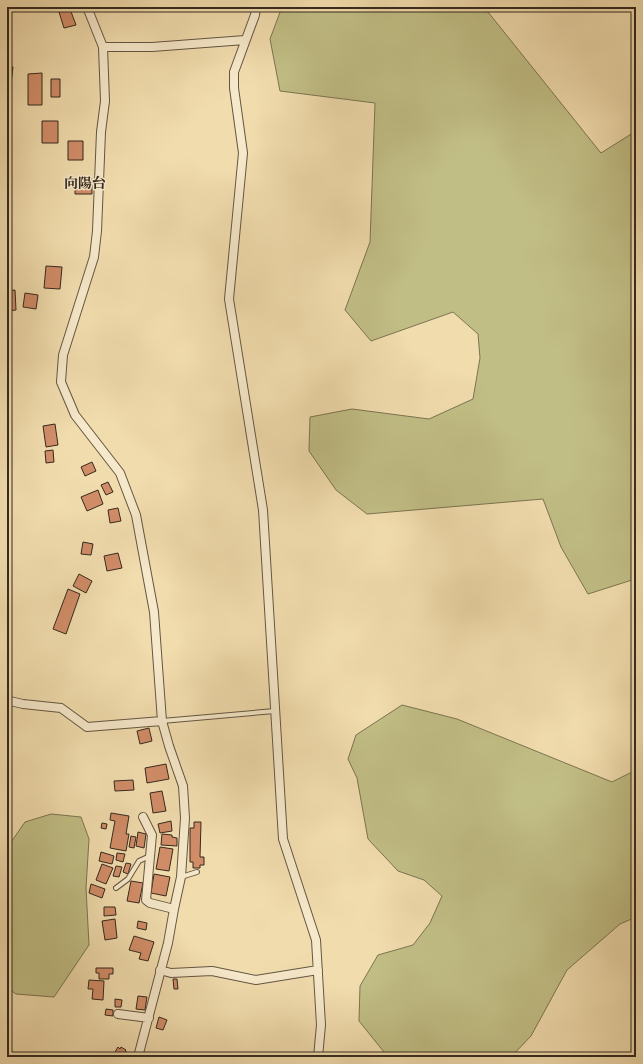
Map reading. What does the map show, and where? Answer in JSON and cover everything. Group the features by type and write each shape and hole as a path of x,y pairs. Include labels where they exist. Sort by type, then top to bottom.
{"street":[{"path":"87,7 104,47 104,101 101,132 97,231 94,258 63,355 61,382 75,415 120,473 136,515 154,612 162,721 183,786 185,818 181,877 168,943 138,1057"},
{"path":"256,7 255,16 234,72 234,88 244,153 229,299 263,510 283,839 316,940 321,1025 318,1057"},
{"path":"104,47 152,47 245,40"},
{"path":"7,699 10,702 61,708 86,727 162,721"},
{"path":"143,817 152,836 146,900 150,904 174,909"},
{"path":"160,970 171,973 212,971 256,980 318,970"},
{"path":"118,1014 149,1018"}],"lane":[{"path":"162,721 275,711"},
{"path":"116,888 128,879 139,861 150,856"},
{"path":"181,877 197,872"}],"shaded area":[{"path":"282,7 448,7 488,12 601,153 636,131 636,577 632,580 588,594 561,547 543,499 367,514 336,490 309,451 310,417 352,409 429,419 473,399 480,358 478,334 453,312 371,341 345,310 370,242 375,103 280,91 270,39"},
{"path":"402,705 457,719 612,782 636,770 636,917 620,924 567,970 531,1036 511,1057 388,1057 359,1021 360,986 378,955 413,945 430,923 442,896 424,880 398,871 368,839 357,778 348,759 356,735"},
{"path":"51,814 81,817 89,839 86,888 89,945 54,997 16,994 7,988 7,848 25,822"}],"building":[{"path":"70,9 76,25 64,28 59,12"},
{"path":"7,66 13,67 10,92 7,92"},
{"path":"42,73 42,105 28,105 28,74"},
{"path":"51,79 60,79 60,97 51,97"},
{"path":"42,121 58,121 58,143 42,143"},
{"path":"68,141 83,141 83,160 68,160"},
{"path":"75,179 92,179 92,194 75,194"},
{"path":"46,266 62,267 60,289 44,288"},
{"path":"15,290 16,310 7,311 7,291"},
{"path":"25,293 38,295 36,309 23,307"},
{"path":"55,424 58,445 46,447 43,426"},
{"path":"53,450 54,462 46,463 45,451"},
{"path":"92,462 96,471 85,476 81,467"},
{"path":"108,482 113,492 106,495 101,485"},
{"path":"98,490 103,504 87,511 81,497"},
{"path":"118,508 121,521 110,523 108,510"},
{"path":"83,542 93,544 91,555 81,554"},
{"path":"118,553 122,568 107,571 104,556"},
{"path":"79,574 92,581 86,593 73,586"},
{"path":"68,589 80,594 66,634 53,629"},
{"path":"149,728 152,741 140,744 137,731"},
{"path":"166,764 169,779 147,783 145,768"},
{"path":"133,780 134,790 115,791 114,781"},
{"path":"162,791 166,811 153,813 150,793"},
{"path":"111,813 129,816 126,834 129,834 126,851 110,848 115,821 110,820"},
{"path":"171,821 172,831 160,833 158,824"},
{"path":"194,822 201,822 200,857 204,857 204,865 200,865 200,868 193,868 193,862 190,862 190,828 194,828"},
{"path":"102,823 107,824 106,829 101,828"},
{"path":"138,832 146,834 144,848 136,846"},
{"path":"162,834 172,835 172,837 177,838 177,846 161,845"},
{"path":"131,836 136,837 134,848 129,847"},
{"path":"160,847 173,849 169,871 156,869"},
{"path":"101,852 114,856 112,864 99,861"},
{"path":"117,853 125,854 123,862 116,860"},
{"path":"126,863 131,864 128,874 123,872"},
{"path":"102,864 113,868 106,884 96,880"},
{"path":"116,866 122,867 119,877 113,876"},
{"path":"154,874 170,877 166,896 151,893"},
{"path":"131,881 143,883 139,903 127,901"},
{"path":"91,884 105,889 102,898 89,893"},
{"path":"104,907 115,907 116,915 104,916"},
{"path":"115,919 117,938 105,940 102,921"},
{"path":"138,921 147,923 146,930 137,928"},
{"path":"134,936 154,942 148,961 139,959 141,953 129,950"},
{"path":"96,968 113,968 113,974 109,974 109,979 99,979 99,973 96,973"},
{"path":"173,979 177,979 178,989 174,989"},
{"path":"89,980 104,981 103,1000 92,999 93,989 88,989"},
{"path":"138,996 147,997 145,1010 136,1009"},
{"path":"115,999 122,1000 121,1007 115,1007"},
{"path":"106,1009 113,1010 113,1016 105,1015"},
{"path":"159,1017 167,1020 163,1030 156,1028"},
{"path":"118,1047 126,1050 125,1051 132,1055 131,1057 125,1057 115,1052"}],"district":[{"name":"向陽台","path":"85,183"}]}
